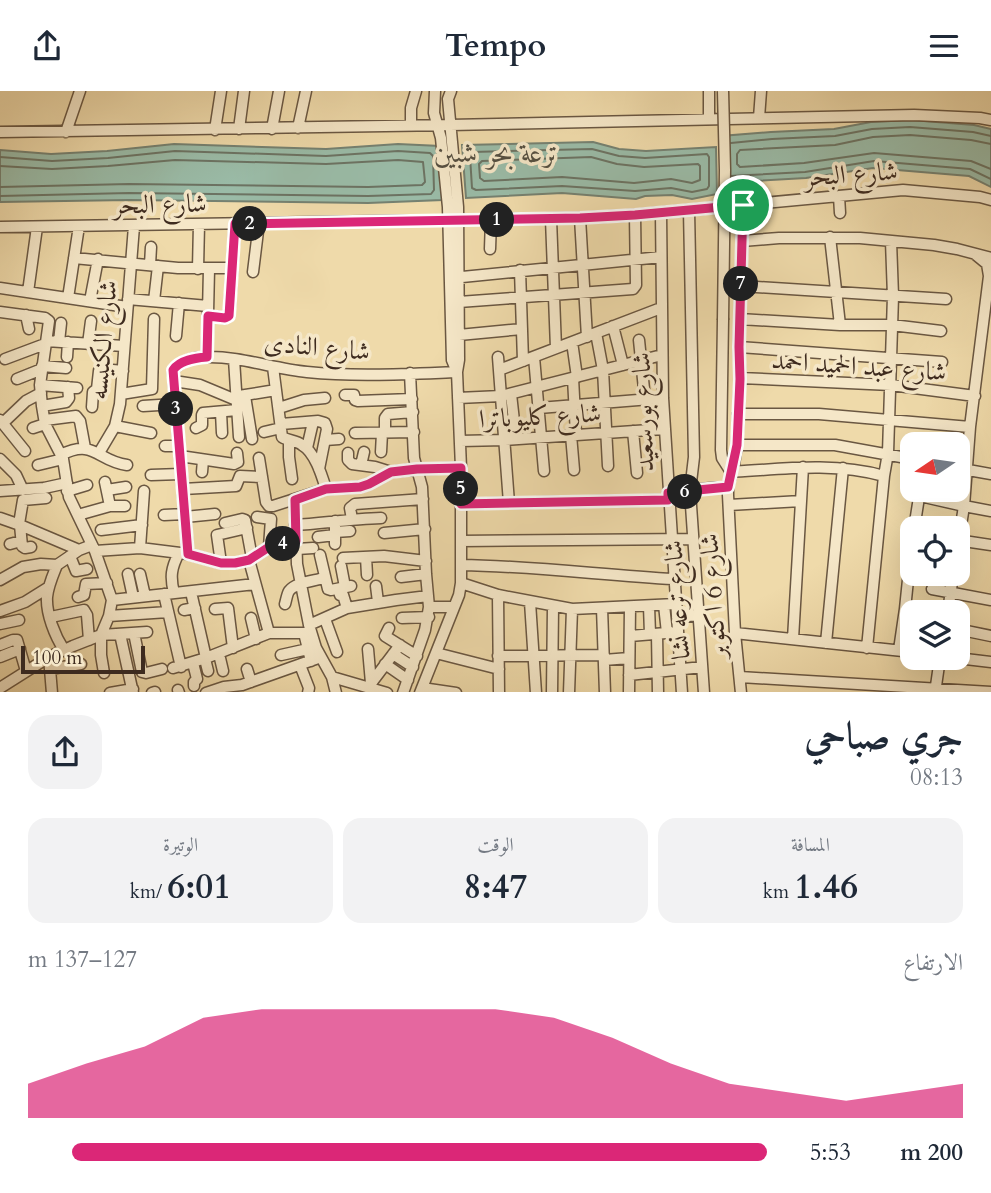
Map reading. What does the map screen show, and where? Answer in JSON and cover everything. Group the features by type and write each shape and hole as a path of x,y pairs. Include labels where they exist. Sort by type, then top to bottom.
{"street":[{"path":"66,132 80,91"},
{"path":"215,130 221,91"},
{"path":"239,129 244,91"},
{"path":"272,129 279,91"},
{"path":"298,128 306,91"},
{"path":"411,125 411,108 416,91"},
{"path":"435,91 433,113 436,125 446,138"},
{"path":"451,91 448,99 450,125 446,138 453,207 452,360 457,372"},
{"path":"709,91 709,120"},
{"path":"723,91 725,170 722,458 731,473 803,467 844,468 884,476"},
{"path":"759,118 761,91"},
{"path":"0,132 914,115 991,120"},
{"name":"شارع البحر","path":"0,227 580,218 903,190 991,200"},
{"path":"839,196 840,213"},
{"name":"شارع 6 اكتوبر","path":"741,692 735,633 728,487 737,445 743,205"},
{"name":"شارع ترعه نشا","path":"689,210 694,457 690,491 704,692"},
{"name":"شارع بورسعيد","path":"661,213 664,429 682,692"},
{"path":"459,302 629,290 636,285 635,215"},
{"path":"580,218 584,293 591,335 603,370 607,466"},
{"path":"551,219 556,348"},
{"path":"490,249 491,220"},
{"path":"253,272 258,223"},
{"path":"199,224 208,311 207,357"},
{"path":"0,288 90,301 179,303 225,318 229,316 235,224"},
{"path":"68,298 79,226"},
{"name":"شارع الكنيسه","path":"99,453 118,415 134,226"},
{"path":"28,292 37,227"},
{"path":"742,241 830,237 891,241 934,245 991,258"},
{"path":"830,237 839,325"},
{"path":"867,648 888,453 893,296 891,241"},
{"path":"151,247 154,301"},
{"path":"969,432 989,276 987,264 976,255"},
{"path":"454,278 661,257"},
{"path":"74,258 154,266 232,268"},
{"path":"90,301 98,260"},
{"path":"520,270 523,361"},
{"path":"454,278 459,302 460,361 457,372 461,468 461,583 421,690 456,692"},
{"path":"741,286 946,299"},
{"path":"176,336 179,303"},
{"path":"499,370 661,308"},
{"path":"0,312 46,318 49,321 41,389 45,422 62,457 67,487 78,515 115,599 115,615 101,635 104,673"},
{"path":"26,315 29,329"},
{"path":"121,394 152,389 154,319"},
{"path":"740,319 892,325 941,331"},
{"path":"88,344 91,321"},
{"path":"17,379 42,368 67,362 61,323"},
{"path":"613,326 623,365"},
{"path":"459,335 522,329"},
{"path":"639,339 645,399"},
{"path":"572,342 575,377 573,470"},
{"path":"5,359 46,343 124,346"},
{"path":"739,347 942,362"},
{"path":"458,397 506,395 662,355"},
{"path":"534,356 544,471"},
{"name":"شارع النادى","path":"174,372 195,358 207,357 337,374 457,372"},
{"path":"498,357 506,395 510,440 509,503"},
{"path":"234,359 239,401 239,437"},
{"path":"273,367 283,438 289,444 292,479"},
{"path":"92,407 99,371 123,371"},
{"path":"153,373 174,372 239,401 252,439"},
{"path":"140,614 151,596 170,579 172,566 183,554 185,516 174,372"},
{"path":"403,692 417,656 429,607 423,499 420,475 414,458 410,373"},
{"name":"شارع عبد الحميد احمد","path":"740,379 891,385 975,396"},
{"path":"25,451 2,426 41,389 72,388 68,401 42,406"},
{"path":"196,428 202,425 202,414 220,412 239,401 276,390"},
{"path":"345,395 354,395 358,401 412,399"},
{"path":"279,408 304,400 326,398"},
{"path":"539,408 663,398"},
{"path":"144,406 176,404"},
{"path":"220,412 222,433"},
{"path":"381,452 385,418 388,414 412,412"},
{"path":"738,414 819,414 970,427"},
{"path":"33,428 45,422 76,416 80,421 85,448"},
{"path":"307,448 313,422"},
{"path":"264,432 281,426 325,423 327,429 319,470"},
{"path":"114,426 152,433"},
{"name":"شارع كليوباترا","path":"460,442 664,429"},
{"path":"634,431 637,473"},
{"path":"355,433 414,432"},
{"path":"325,440 339,439"},
{"path":"275,451 298,442 307,448 326,489"},
{"path":"737,445 835,445 900,456"},
{"path":"165,446 203,460 236,464 237,453"},
{"path":"38,465 85,448 127,465"},
{"path":"361,465 364,452"},
{"path":"348,453 350,462 391,472"},
{"path":"259,458 266,502 269,506 326,489 360,487 391,472 461,468"},
{"path":"0,459 16,475 23,490"},
{"path":"202,472 203,460"},
{"path":"793,639 803,467"},
{"path":"826,643 844,468"},
{"path":"970,470 991,474"},
{"path":"151,475 181,474"},
{"path":"183,489 236,491 240,476 262,477"},
{"path":"31,547 23,548 21,541 19,525 23,500 46,497 67,487 87,485"},
{"path":"110,506 106,486 126,487"},
{"path":"461,504 668,496 728,487"},
{"path":"0,491 23,490 46,497"},
{"path":"140,548 144,491"},
{"path":"352,519 350,508 353,505 384,497 423,499"},
{"path":"295,500 300,585 316,659"},
{"path":"729,505 801,501"},
{"path":"950,502 991,511"},
{"path":"962,516 964,502"},
{"path":"78,515 110,506 125,506"},
{"path":"164,516 215,514"},
{"path":"257,517 271,519 269,547"},
{"path":"335,533 352,519 380,518"},
{"path":"0,519 19,525 75,553"},
{"path":"225,523 244,519 255,585 269,633"},
{"path":"101,530 142,525"},
{"path":"295,525 335,533"},
{"path":"221,563 217,535 247,528"},
{"path":"384,533 425,529"},
{"path":"318,537 350,531"},
{"path":"461,541 693,539"},
{"path":"10,544 21,541"},
{"path":"970,544 991,545"},
{"path":"64,650 51,617 47,598 49,587 57,565 75,553 94,548 140,548 221,563 235,563 251,559 269,547 296,545 317,552 328,589 345,587"},
{"path":"75,553 76,571 87,569"},
{"path":"347,608 343,595 340,595 345,587 342,562 366,557 426,561"},
{"path":"366,557 367,575"},
{"path":"0,580 23,567 57,565"},
{"path":"461,565 506,565 674,579"},
{"path":"140,574 151,596 175,625 172,668"},
{"path":"401,577 426,574"},
{"path":"128,575 151,596"},
{"path":"285,604 289,591 324,578"},
{"path":"78,597 84,595 86,584 107,583"},
{"path":"461,583 498,595 572,609 676,604"},
{"path":"115,599 255,585"},
{"path":"376,586 378,602"},
{"path":"735,633 899,650 907,586"},
{"path":"949,600 951,586"},
{"path":"0,611 25,602 49,587"},
{"path":"932,589 991,600"},
{"path":"191,592 190,609 208,671"},
{"path":"498,595 499,692"},
{"path":"134,633 142,672 146,673 206,659 269,633 308,630 347,608 378,602 454,607"},
{"path":"530,602 536,692"},
{"path":"649,605 658,634"},
{"path":"658,692 658,634 664,605"},
{"path":"402,618 429,607"},
{"path":"552,607 552,692"},
{"path":"629,692 630,607"},
{"path":"215,608 228,608 233,648"},
{"path":"602,608 605,692"},
{"path":"569,692 572,609"},
{"path":"51,617 84,610 87,615 89,641"},
{"path":"115,615 163,612"},
{"path":"677,617 699,615"},
{"path":"251,618 256,639"},
{"path":"324,619 337,652"},
{"path":"0,624 19,620"},
{"path":"389,628 385,636 417,656"},
{"path":"308,630 308,649 332,677 336,692"},
{"path":"50,663 64,650 101,635 147,632"},
{"path":"630,636 678,632"},
{"path":"970,632 991,636"},
{"path":"116,692 133,691 120,634"},
{"path":"0,645 15,640 18,642 26,671"},
{"path":"370,685 400,645"},
{"path":"0,657 20,649"},
{"path":"281,655 308,649"},
{"path":"368,649 370,685"},
{"path":"436,653 499,669"},
{"path":"219,654 223,671"},
{"path":"393,654 413,667"},
{"path":"498,656 571,655 629,658"},
{"path":"206,692 224,687 245,687 316,659"},
{"path":"970,660 991,662"},
{"path":"50,663 52,692"},
{"path":"0,688 26,671 50,663 81,664"},
{"path":"193,663 197,680 194,686"},
{"path":"385,664 408,680"},
{"path":"300,666 309,688 308,692"},
{"path":"629,675 702,667"},
{"path":"245,687 247,669"},
{"path":"285,670 289,683"},
{"path":"935,691 938,670"},
{"path":"184,679 196,675"},
{"path":"332,677 370,685 387,692"},
{"path":"740,677 935,691 991,692"}],"water":[{"path":"911,120 991,129 991,187 969,176 873,168 806,178 722,183 721,136 834,129 871,122"},
{"name":"ترعة بحر شبين","path":"593,142 619,149 646,151 716,147 717,194 692,199 672,195 636,199 562,193 466,198 462,145"},
{"path":"174,144 326,149 398,144 440,146 442,200 368,203 129,200 0,202 0,150 51,154"}],"route":[{"path":"743,205 737,445 728,487 668,493 668,500 461,504 461,468 391,472 360,487 326,489 295,500 296,541 269,547 249,560 221,563 188,554 173,370 184,362 207,357 208,316 229,316 235,224 580,218 743,205"}]}
